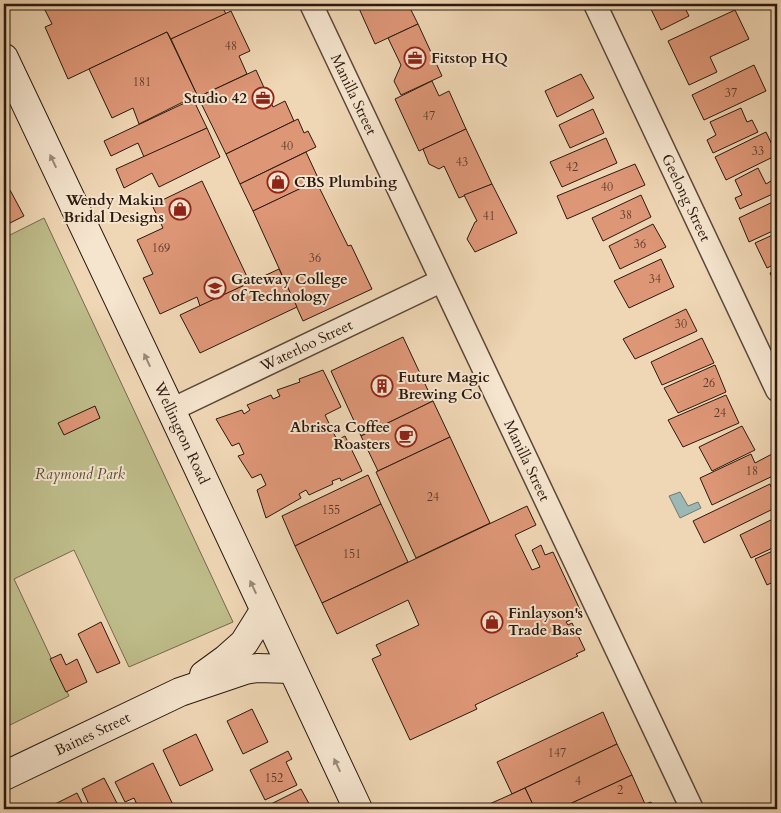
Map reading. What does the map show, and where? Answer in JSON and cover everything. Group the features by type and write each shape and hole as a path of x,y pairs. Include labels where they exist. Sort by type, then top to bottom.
{"main road":[{"name":"Wellington Road","path":"4,58 358,809"},
{"name":"Baines Street","path":"180,692 244,643 264,611"},
{"name":"Baines Street","path":"4,776 180,692 245,670 257,668 291,669"}],"street":[{"name":"Manilla Street","path":"311,4 692,809"},
{"name":"Geelong Street","path":"595,4 777,390"},
{"name":"Waterloo Street","path":"171,410 441,281"}],"green space":[{"name":"Raymond Park","path":"44,218 233,622 129,667 74,550 14,579 69,696 4,728 4,238"}],"water":[{"path":"680,492 688,506 698,502 701,508 680,518 669,496"}],"building":[{"path":"42,4 221,4 226,14 171,39 167,32 68,79 45,27 52,24"},
{"path":"357,4 408,4 418,24 375,44"},
{"path":"656,4 683,4 689,16 661,30 650,7"},
{"path":"735,10 749,39 710,57 717,72 689,85 668,41"},
{"path":"231,11 250,51 239,56 247,74 198,97 171,39"},
{"path":"418,24 442,76 401,95 394,81 401,65 388,38"},
{"path":"167,32 197,95 139,124 133,108 112,118 89,69"},
{"path":"754,65 766,91 704,120 692,95"},
{"path":"256,70 273,107 285,101 294,121 226,154 198,97"},
{"path":"581,74 594,98 557,117 545,91"},
{"path":"432,81 439,96 449,91 466,129 419,151 395,99"},
{"path":"193,99 207,128 144,157 138,143 111,156 104,141"},
{"path":"741,108 747,122 752,120 758,132 713,153 707,140 716,135 710,122"},
{"path":"593,109 604,133 570,148 559,125"},
{"path":"298,119 304,133 308,131 316,147 240,184 226,154"},
{"path":"207,128 220,157 159,187 152,173 124,188 116,169"},
{"path":"466,129 492,184 459,198 444,166 439,169 429,164 423,149"},
{"path":"766,132 777,155 726,180 715,157"},
{"path":"606,138 617,163 562,187 550,162"},
{"name":"CBS Plumbing","path":"306,152 319,180 253,211 240,184"},
{"path":"635,164 645,185 567,219 557,196"},
{"path":"758,168 766,184 774,179 777,185 777,192 740,209 735,198 742,195 735,180"},
{"path":"202,181 250,283 200,306 197,297 160,314 143,278 153,274 137,240 163,228 152,205"},
{"path":"316,181 348,246 351,245 372,289 303,321 253,211"},
{"path":"492,184 517,233 475,252 467,239 477,221 464,195"},
{"path":"10,190 24,216 4,226 4,193"},
{"path":"641,195 651,217 603,241 592,218"},
{"path":"777,200 777,229 749,242 739,218"},
{"path":"653,224 666,247 620,269 609,246"},
{"path":"777,233 777,263 767,268 755,243"},
{"path":"661,259 674,287 629,308 614,281"},
{"path":"279,269 297,307 200,353 180,315"},
{"path":"777,269 777,289 770,273"},
{"path":"686,309 697,331 635,359 623,339"},
{"name":"Future Magic Brewing Co","path":"403,337 433,401 361,436 331,371"},
{"path":"702,338 714,363 662,385 651,362"},
{"path":"715,365 726,392 678,413 664,388"},
{"path":"323,370 341,407 325,415 337,440 345,436 362,471 341,481 340,478 332,481 333,484 309,495 306,490 299,494 301,498 266,518 257,490 266,485 261,474 252,478 238,456 244,454 239,443 232,446 216,419 242,410 244,414 250,410 247,405 271,395 273,399 280,396 277,390 300,382 299,379"},
{"path":"726,395 739,423 683,447 668,420"},
{"name":"Abrisca Coffee Roasters","path":"433,401 450,437 378,471 361,436"},
{"path":"95,406 100,418 64,435 58,423"},
{"path":"742,426 755,450 712,471 699,447"},
{"path":"450,437 490,523 416,558 376,472"},
{"path":"751,454 755,463 772,454 777,466 777,474 712,505 700,478"},
{"path":"368,475 381,504 295,546 282,516"},
{"path":"770,484 772,489 777,486 777,507 704,543 693,521"},
{"path":"381,504 408,562 322,603 295,546"},
{"name":"Finlayson's Trade Base","path":"527,506 536,525 515,535 532,570 540,567 532,550 541,545 545,555 553,552 582,614 566,622 568,625 572,623 585,650 576,654 578,656 475,705 477,709 410,740 372,659 381,655 376,645 419,625 408,600 337,634 322,603"},
{"path":"777,517 777,546 751,558 740,535"},
{"path":"777,549 777,580 767,585 755,559"},
{"path":"777,586 777,603 771,589"},
{"path":"101,622 120,663 97,673 78,634"},
{"path":"61,654 66,665 77,659 87,682 66,692 50,659"},
{"path":"252,709 268,742 243,754 227,721"},
{"path":"603,712 617,744 512,794 497,762"},
{"path":"196,734 213,770 180,786 163,750"},
{"path":"617,744 632,775 559,809 535,809 525,788"},
{"path":"288,751 292,759 286,762 297,785 265,800 250,770"},
{"path":"153,763 175,809 139,809 134,798 125,802 115,782"},
{"path":"632,775 645,804 635,809 559,809"},
{"path":"104,778 120,809 91,809 82,789"},
{"path":"525,788 535,809 478,809 512,794"},
{"path":"301,789 312,809 261,809"},
{"path":"77,793 85,809 55,809 53,805"},
{"path":"651,802 654,809 635,809 645,804"}],"place":[{"name":"Fitstop HQ","path":"415,58"},
{"name":"Studio 42","path":"263,98"},
{"name":"CBS Plumbing","path":"278,182"},
{"name":"Wendy Makin Bridal Designs","path":"180,209"},
{"name":"Gateway College of Technology","path":"215,288"},
{"name":"Future Magic Brewing Co","path":"382,386"},
{"name":"Abrisca Coffee Roasters","path":"406,436"},
{"name":"Finlayson's Trade Base","path":"492,622"}]}
